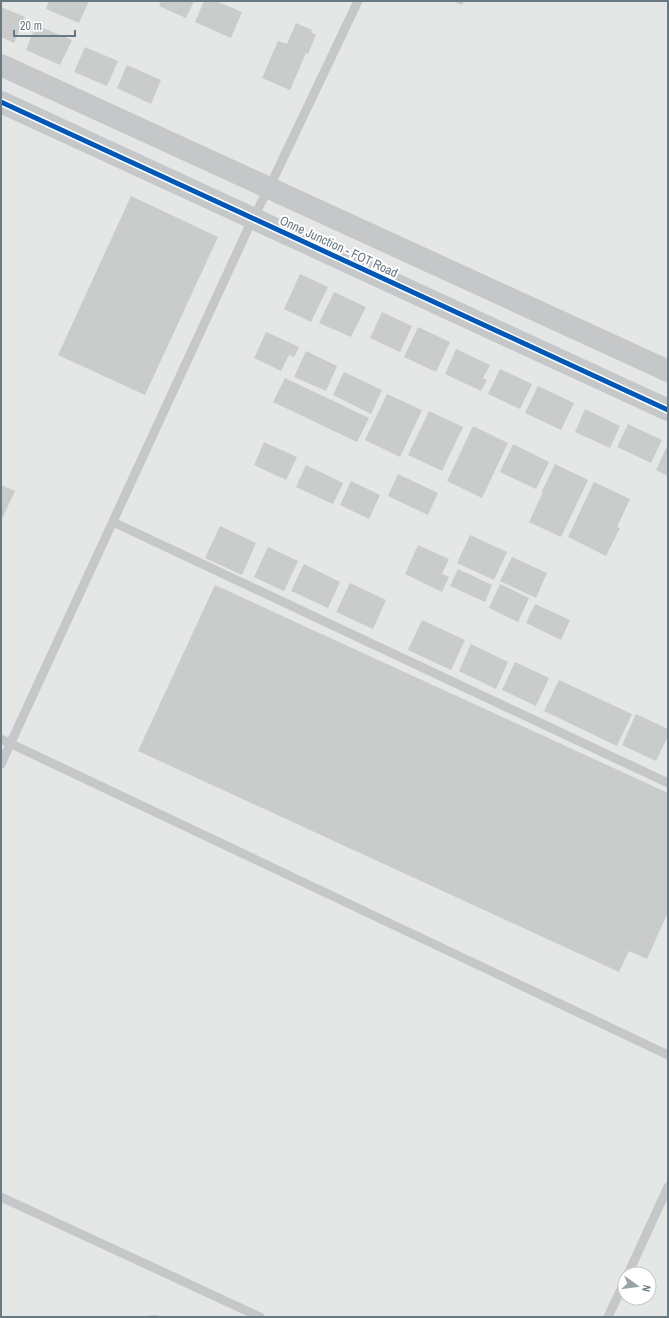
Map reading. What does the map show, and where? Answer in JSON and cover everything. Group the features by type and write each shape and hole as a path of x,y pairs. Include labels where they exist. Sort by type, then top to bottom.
{"street":[{"name":"Onne Junction - FOT Road","path":"1,65 668,371"},
{"name":"Onne Junction - FOT Road","path":"1,102 668,410"}],"lane":[{"path":"1,764 253,218 269,188 358,1"},
{"path":"113,522 668,783"},
{"path":"1,740 668,1055"},
{"path":"632,1266 668,1187"},
{"path":"1,1197 260,1317"},
{"path":"608,1317 617,1298"}],"shaded area":[{"path":"1,1 668,1 668,1317 1,1317"}],"building":[{"path":"49,1 89,1 79,23 46,9"},
{"path":"161,1 194,1 186,18 159,6"},
{"path":"204,1 216,1 242,12 231,38 195,22"},
{"path":"452,1 464,1 462,5"},
{"path":"1,7 25,17 14,43 1,37"},
{"path":"296,23 312,30 311,32 316,35 308,54 306,53 290,90 262,78 278,41 287,44"},
{"path":"36,25 72,40 60,65 26,50"},
{"path":"85,47 118,61 107,86 74,72"},
{"path":"127,65 161,80 151,104 117,88"},
{"path":"131,196 218,237 145,395 58,355"},
{"path":"300,274 328,287 311,322 284,309"},
{"path":"334,292 366,307 351,337 319,323"},
{"path":"382,312 412,326 400,352 370,338"},
{"path":"418,327 450,342 436,372 404,357"},
{"path":"266,332 299,347 294,357 289,355 281,371 254,358"},
{"path":"456,349 490,365 483,378 487,380 481,391 445,374"},
{"path":"306,351 337,366 326,391 294,377"},
{"path":"500,369 532,384 520,409 488,394"},
{"path":"344,372 382,390 371,414 333,395"},
{"path":"285,378 369,418 357,442 273,402"},
{"path":"538,386 574,403 561,430 525,413"},
{"path":"387,394 422,410 400,457 365,440"},
{"path":"585,409 620,426 610,448 575,432"},
{"path":"429,411 463,427 442,471 408,455"},
{"path":"628,424 662,440 651,463 617,447"},
{"path":"473,426 508,443 482,498 447,481"},
{"path":"264,442 297,457 286,480 254,465"},
{"path":"513,444 549,462 536,489 500,472"},
{"path":"668,444 668,476 656,470"},
{"path":"555,464 588,480 561,537 529,522"},
{"path":"306,465 343,483 333,504 296,487"},
{"path":"398,474 438,493 428,515 388,496"},
{"path":"351,481 380,495 369,519 340,505"},
{"path":"594,482 630,499 617,527 620,528 606,556 568,537"},
{"path":"1,485 15,491 1,521"},
{"path":"220,526 256,543 242,575 205,558"},
{"path":"470,535 507,552 494,580 457,563"},
{"path":"418,545 449,559 442,574 449,577 442,592 405,574"},
{"path":"268,547 298,561 284,591 254,577"},
{"path":"512,557 547,573 536,598 500,581"},
{"path":"304,564 340,582 328,608 291,591"},
{"path":"458,569 492,585 485,602 450,586"},
{"path":"350,583 386,600 373,629 336,612"},
{"path":"500,584 529,598 518,622 489,608"},
{"path":"215,585 668,793 668,912 647,959 629,951 619,972 138,751"},
{"path":"535,604 570,620 561,640 526,623"},
{"path":"422,620 465,640 451,670 408,650"},
{"path":"471,644 508,662 496,689 459,671"},
{"path":"515,662 549,678 536,706 502,690"},
{"path":"559,680 632,714 617,746 544,711"},
{"path":"636,714 668,729 668,736 656,761 622,745"},
{"path":"157,1315 161,1317 144,1317"}],"cycle path":[{"path":"1,102 668,410"}]}
